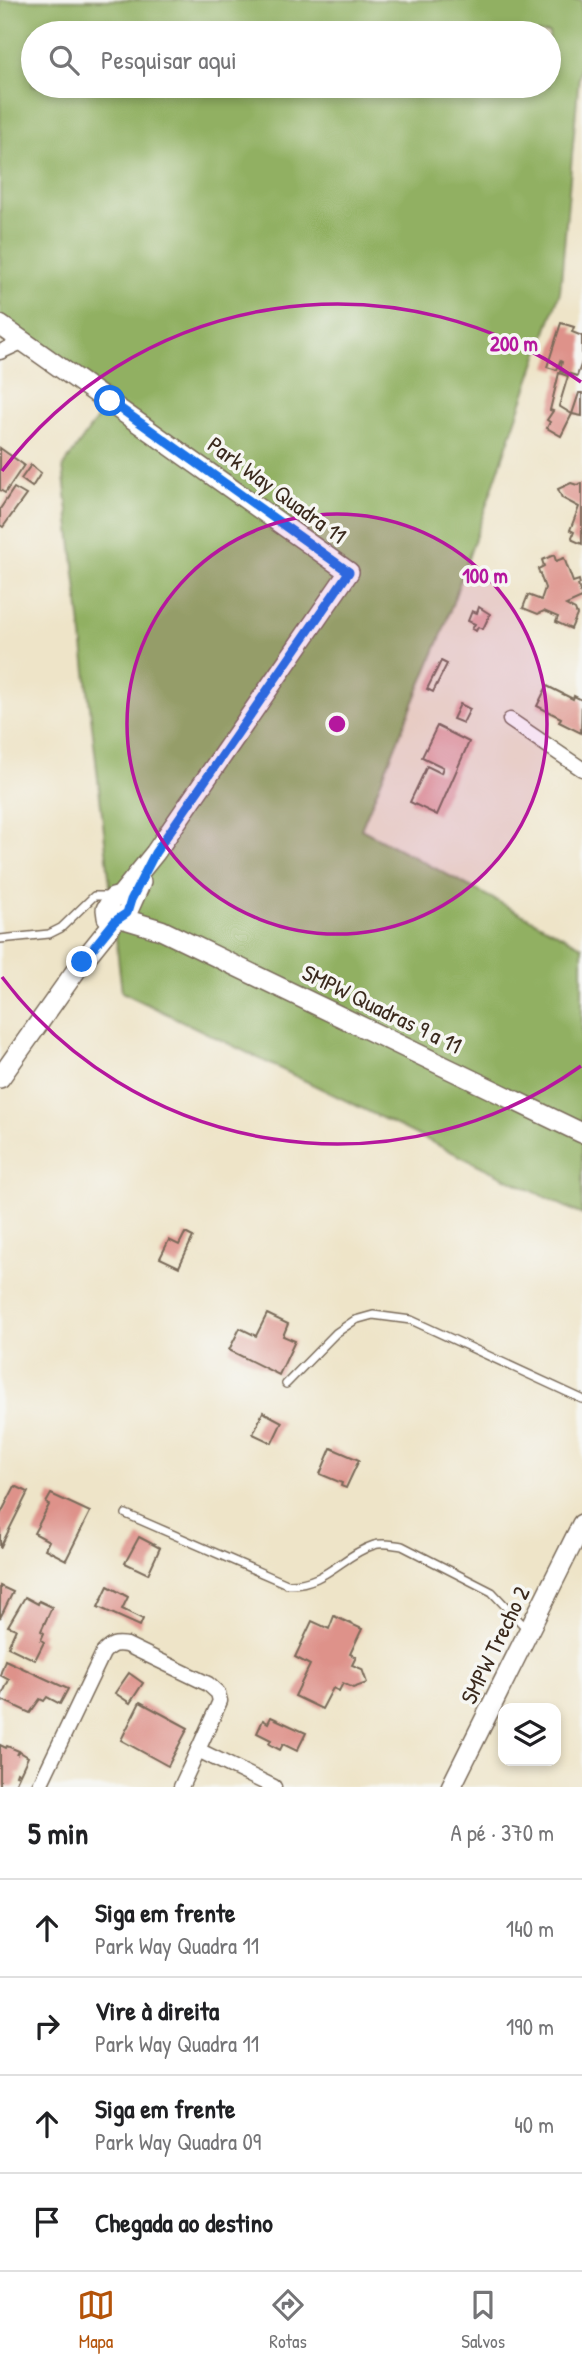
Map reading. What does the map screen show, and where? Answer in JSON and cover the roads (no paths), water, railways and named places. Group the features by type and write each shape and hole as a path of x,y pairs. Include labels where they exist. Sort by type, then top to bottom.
{"street":[{"name":"Park Way Quadra 11","path":"0,325 349,572 0,1078"},
{"path":"0,352 24,341"},
{"path":"510,720 582,769"},
{"name":"SMPW Quadras 9 a 11","path":"120,907 161,930 582,1133"},
{"name":"SMPW Trecho 2","path":"451,1787 582,1524"},
{"path":"39,1787 103,1653 110,1645 117,1643 127,1645 208,1684 218,1693 220,1701 181,1787"},
{"path":"198,1750 274,1787"}],"lane":[{"path":"0,939 49,934 61,928 94,896 102,895 120,907"},
{"path":"286,1384 336,1333 355,1320 373,1315 411,1320 582,1399"},
{"path":"126,1514 287,1584 311,1582 373,1545 402,1546 492,1592 528,1632"}]}
